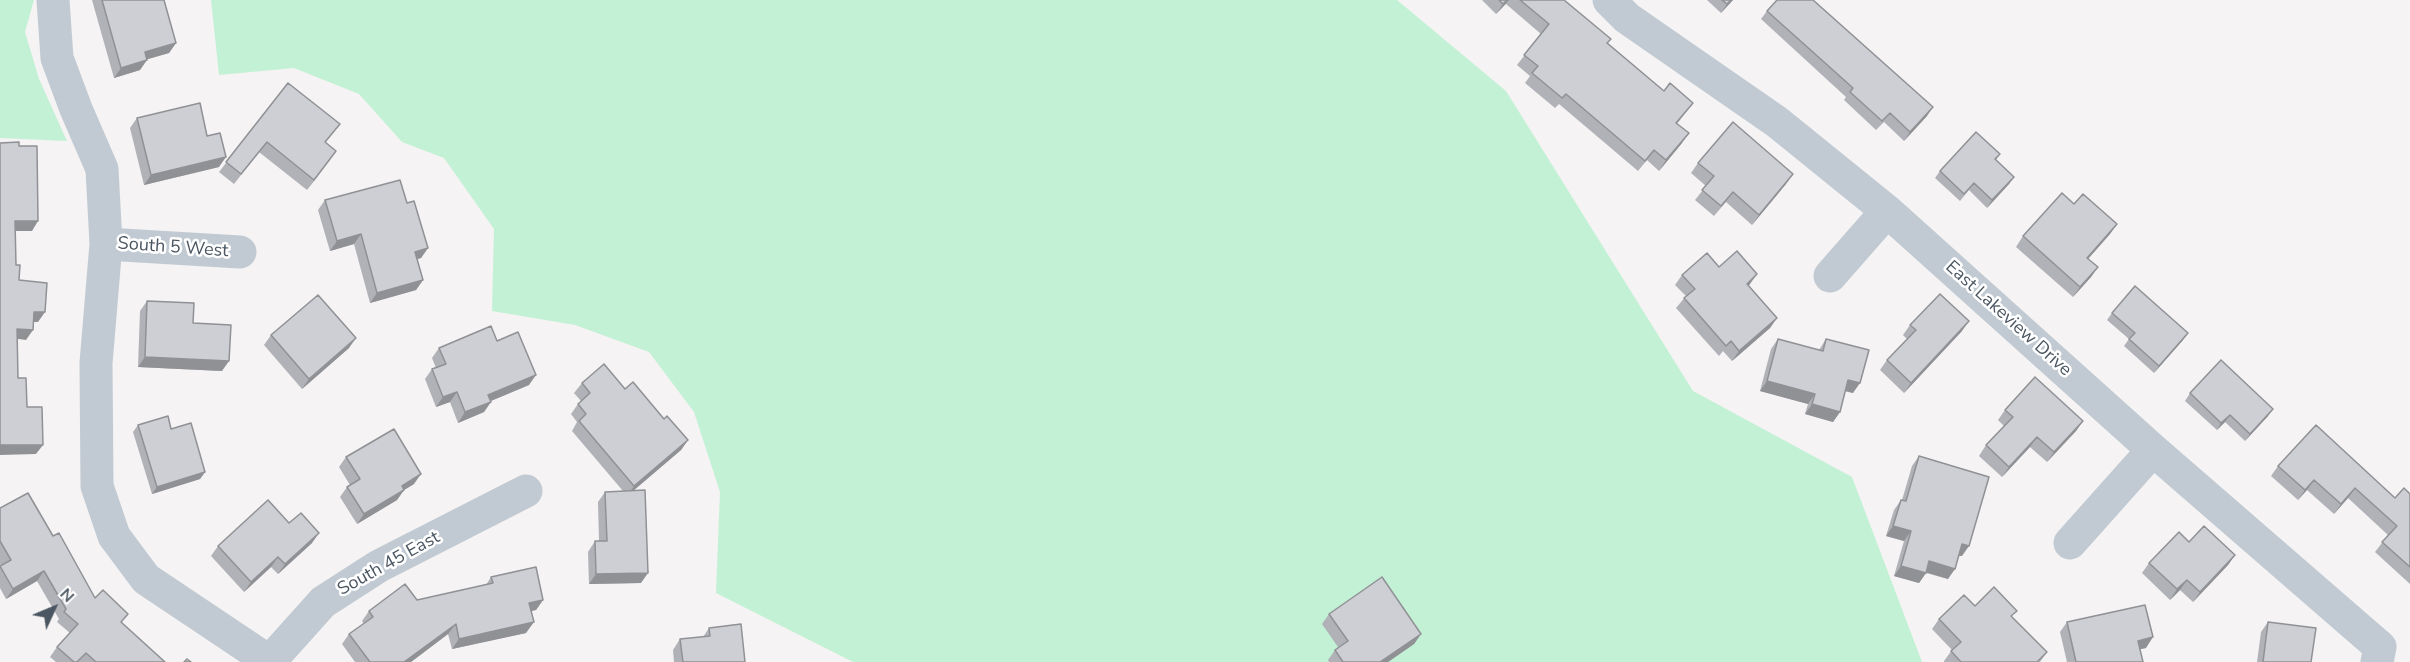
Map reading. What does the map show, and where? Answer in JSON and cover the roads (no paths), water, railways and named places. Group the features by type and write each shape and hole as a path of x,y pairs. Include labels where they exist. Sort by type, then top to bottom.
{"street":[{"path":"53,0 57,58 102,169 106,244 96,363 97,486 114,536 146,579 270,662"},
{"name":"East Lakeview Drive","path":"1609,0 1627,18 1777,122 1887,211 2153,450 2380,647 2376,662"},
{"path":"1830,276 1887,211"},
{"name":"South 5 West","path":"106,244 240,252"},
{"path":"2070,543 2153,450"},
{"name":"South 45 East","path":"270,662 323,602 379,566 526,491"}]}
